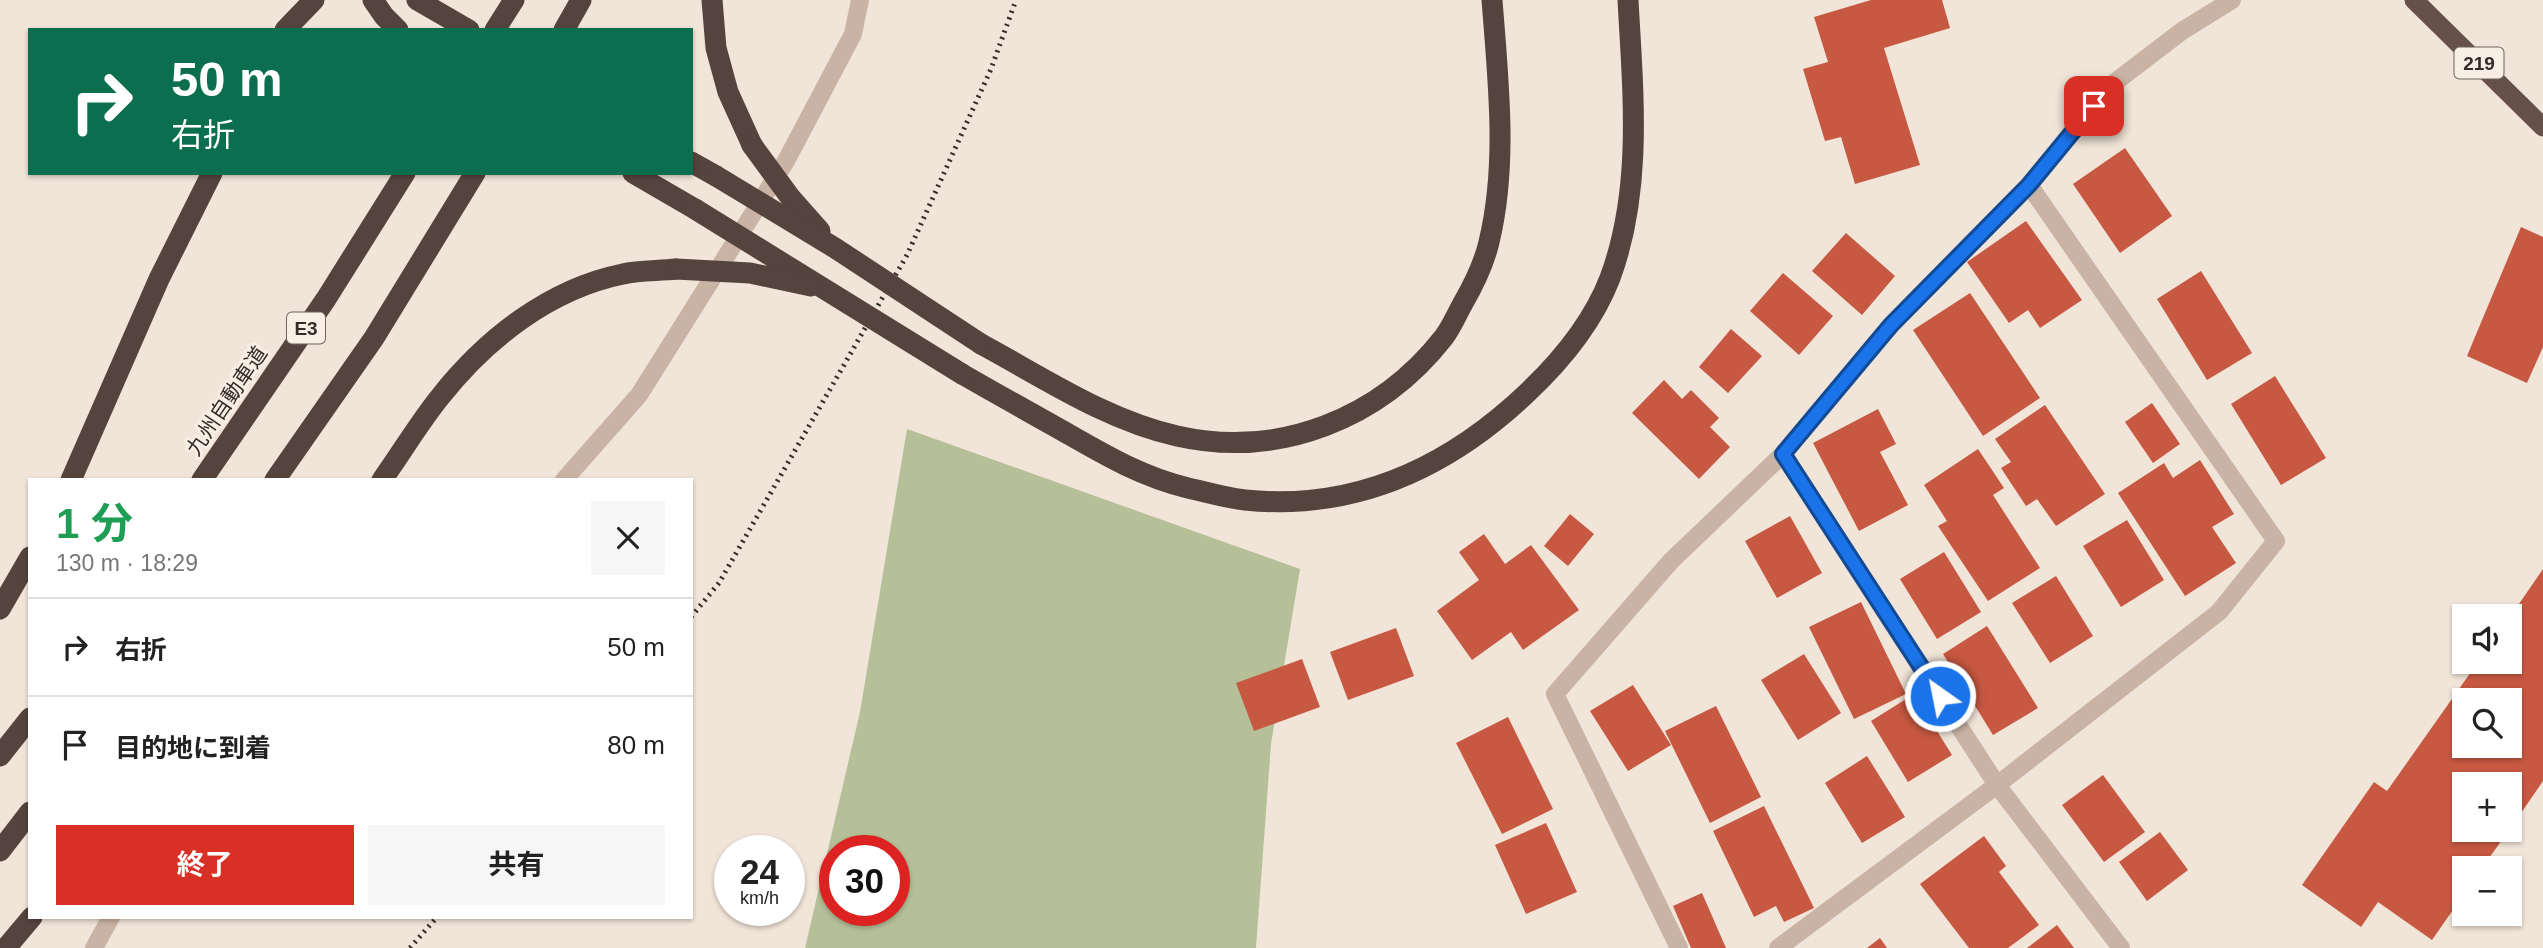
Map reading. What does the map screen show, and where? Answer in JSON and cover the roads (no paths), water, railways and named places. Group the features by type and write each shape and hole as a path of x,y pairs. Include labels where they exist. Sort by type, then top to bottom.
{"highway":[{"path":"287,28 314,0"},
{"path":"373,0 396,28"},
{"path":"496,28 514,0"},
{"path":"565,28 581,0"},
{"path":"712,0 716,48 728,92 752,145 790,197 835,248"},
{"path":"693,163 835,248 981,344 1115,417 1178,436 1237,443 1295,437 1354,415 1406,379 1445,336 1471,290 1489,244 1498,191 1500,138 1492,0"},
{"path":"636,175 962,374 1131,470 1186,488 1244,500 1291,500 1345,495 1391,482 1451,453 1501,418 1544,377 1580,334 1610,279 1629,208 1634,130 1628,0"},
{"name":"219","path":"2414,0 2543,127"},
{"path":"423,3 467,28"},
{"path":"72,478 159,279 211,175"},
{"name":"九州自動車道","path":"203,478 326,299 404,175"},
{"path":"276,478 374,338 474,175"},
{"path":"383,478 440,397 478,355 524,316 574,290 623,274 676,269 750,273 827,290"},
{"path":"0,609 28,560"},
{"path":"0,756 28,721"},
{"path":"0,851 28,815"},
{"path":"6,948 30,919"}],"street":[{"path":"566,478 639,395 786,160 853,34 860,0"},
{"path":"1679,948 1555,694 1671,561 1783,454 1891,325 2029,185 2110,86 2182,30 2232,0"},
{"path":"1778,948 1997,785 2219,612 2276,541 2029,185"},
{"path":"1783,454 1997,785 2121,948"},
{"path":"94,948 110,919"}],"railway":[{"path":"693,615 719,583 907,255 991,69 1016,0"},
{"path":"410,948 435,919"}]}
